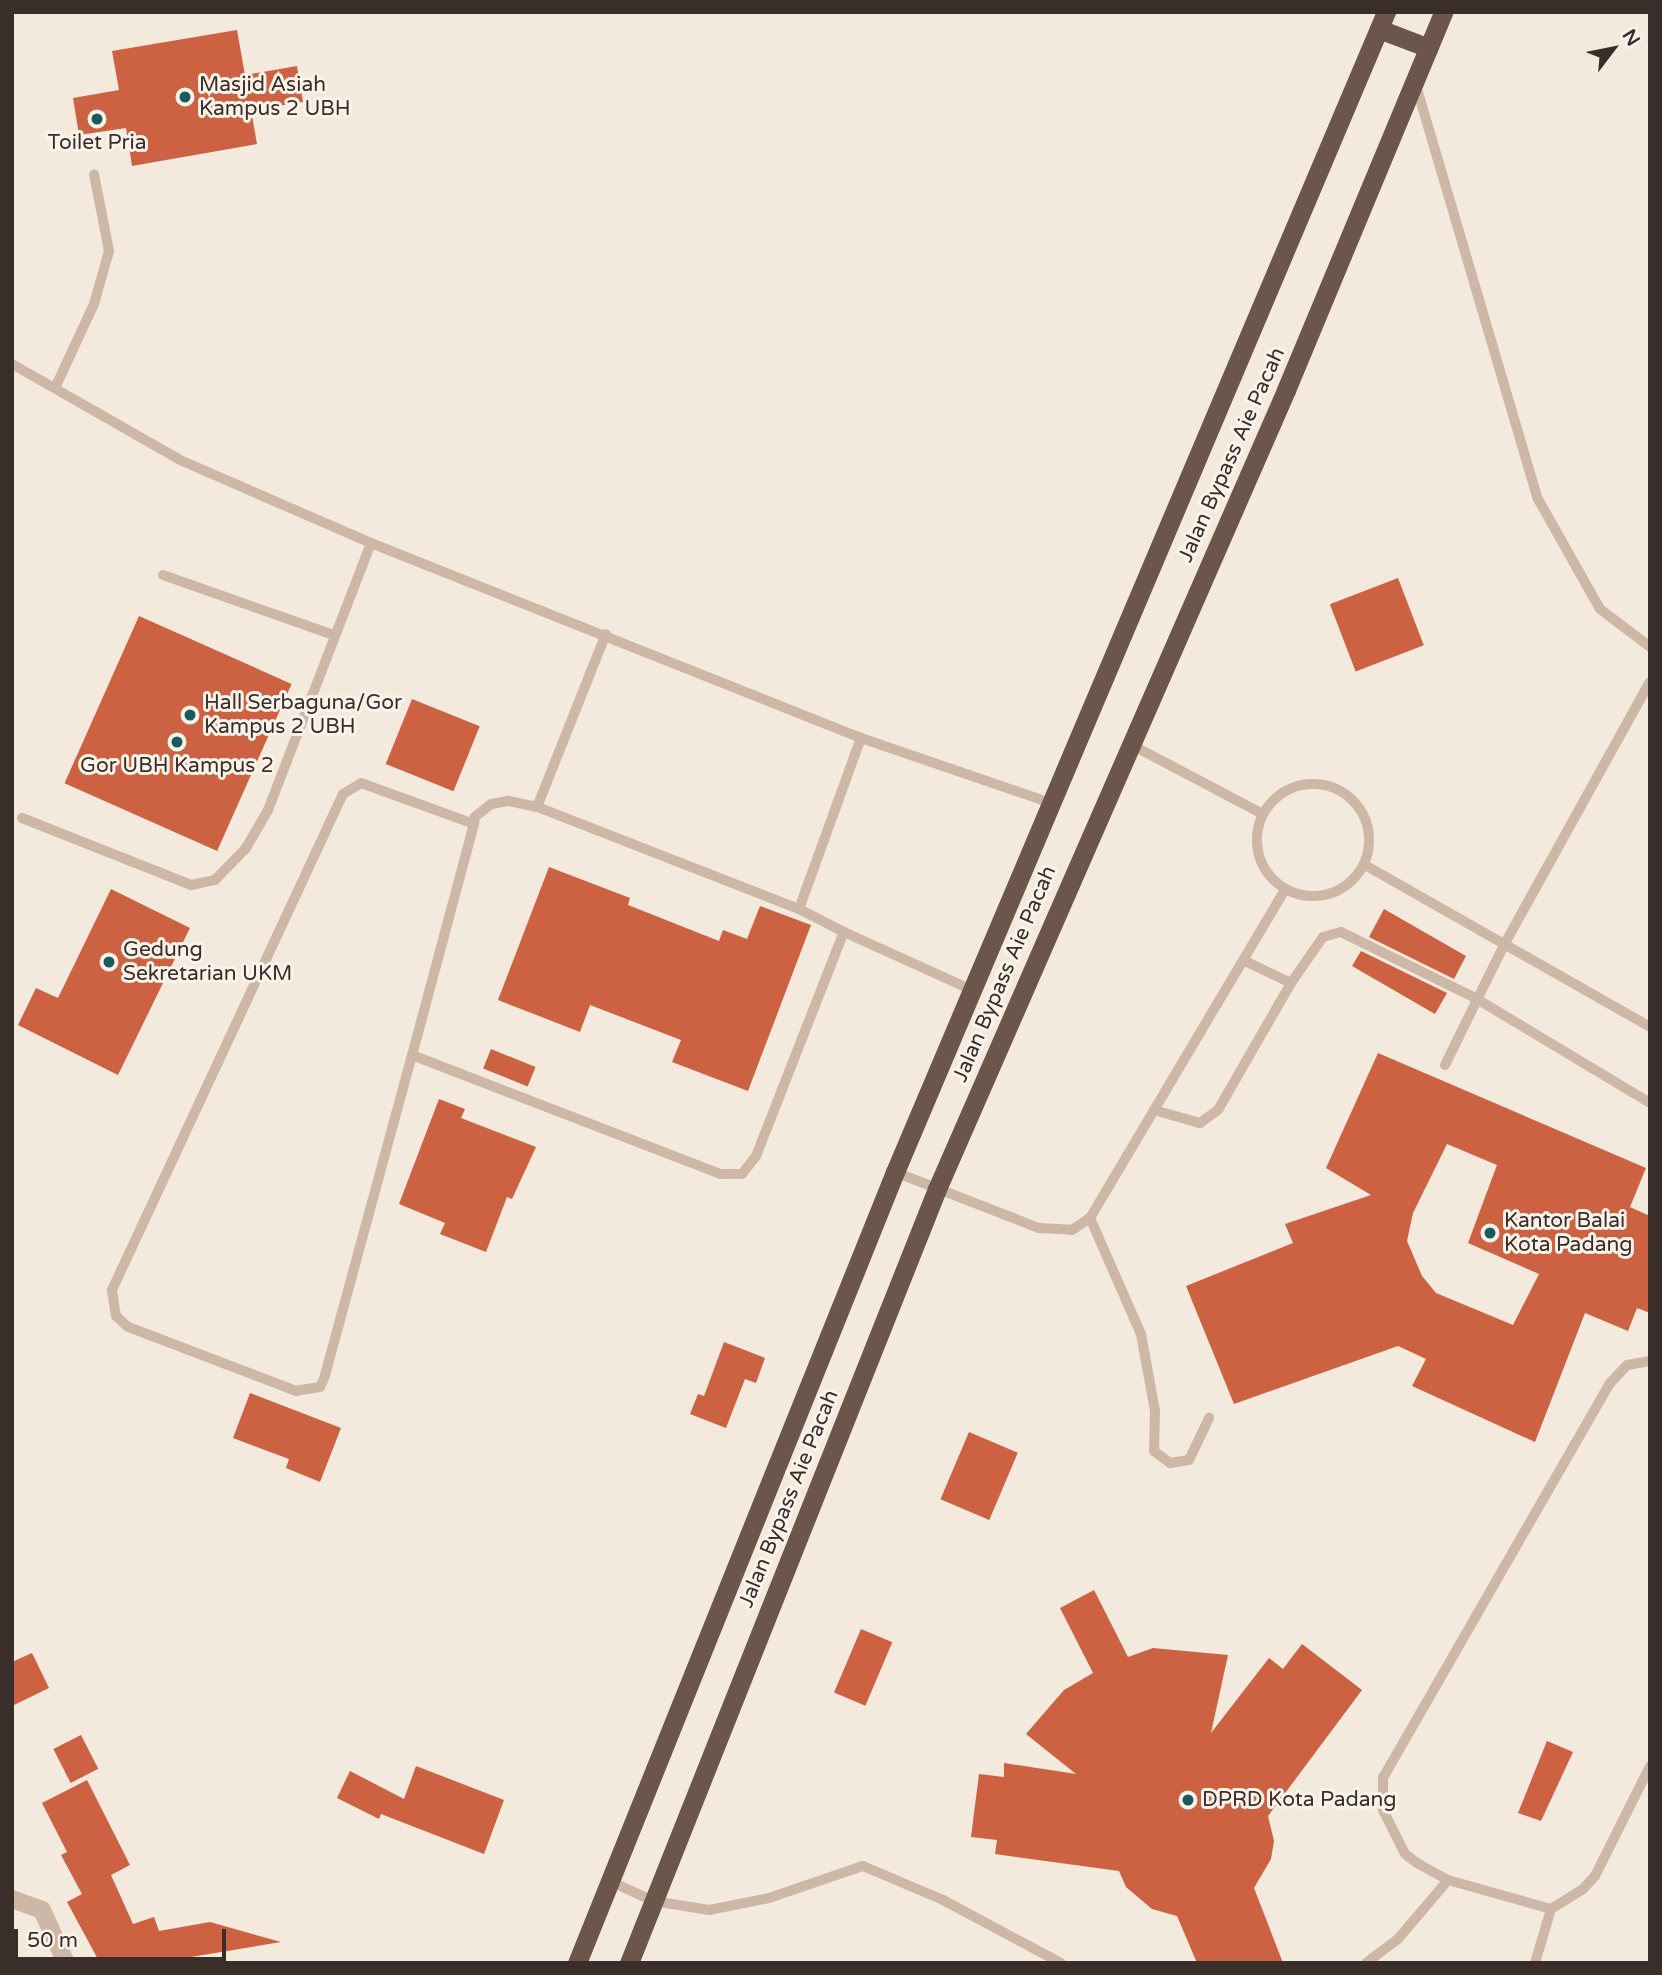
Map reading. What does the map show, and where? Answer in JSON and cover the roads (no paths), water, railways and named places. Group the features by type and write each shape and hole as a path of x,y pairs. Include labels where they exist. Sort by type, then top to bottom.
{"highway":[{"name":"Jalan Bypass Aie Pacah","path":"629,1963 937,1189 1286,390 1443,12"},
{"path":"577,1963 608,1880 895,1172 1382,21 1429,48"}],"street":[{"path":"12,1899 42,1910 66,1963"}],"lane":[{"path":"1415,82 1538,499 1600,609 1650,646"},
{"path":"55,388 94,304 109,251 94,174"},
{"path":"12,364 180,460 371,543 606,634 861,738 1051,803"},
{"path":"22,818 191,885 215,880 246,848 268,810 371,543"},
{"path":"163,575 334,635"},
{"path":"537,807 606,634"},
{"path":"1445,1065 1504,945 1650,682"},
{"path":"799,909 861,738"},
{"path":"1130,744 1263,814"},
{"path":"474,824 361,783 343,794 112,1290 116,1316 128,1327 296,1391 320,1387 412,1055 474,824 475,817 491,804 508,801 537,807 799,909 972,990"},
{"path":"1317,784 1338,789 1356,803 1367,821 1370,843 1365,865 1351,883 1331,895 1307,897 1285,890 1269,876 1258,856 1256,835 1263,814 1276,797 1296,786 1317,784"},
{"path":"1365,865 1650,1027"},
{"path":"895,1172 1039,1228 1072,1230 1090,1218 1285,890"},
{"path":"412,1055 721,1174 742,1174 756,1156 844,932"},
{"path":"1154,1110 1200,1123 1219,1110 1291,983 1323,937 1341,932 1477,999 1650,1103"},
{"path":"1245,961 1291,983"},
{"path":"1090,1218 1141,1334 1156,1411 1153,1451 1170,1463 1189,1460 1209,1418"},
{"path":"1551,1909 1448,1880 1405,1854 1383,1810 1383,1777 1610,1383 1628,1365 1650,1361"},
{"path":"1535,1963 1551,1909 1583,1890 1595,1876 1650,1766"},
{"path":"608,1880 653,1901 709,1910 769,1898 863,1866 943,1900 1061,1963"},
{"path":"1366,1963 1398,1939 1448,1880"}],"place":[{"name":"Masjid Asiah Kampus 2 UBH","path":"185,97"},
{"name":"Toilet Pria","path":"97,119"},
{"name":"Hall Serbaguna/Gor Kampus 2 UBH","path":"190,715"},
{"name":"Gor UBH Kampus 2","path":"177,742"},
{"name":"Gedung Sekretarian UKM","path":"109,962"},
{"name":"Kantor Balai Kota Padang","path":"1490,1233"},
{"name":"DPRD Kota Padang","path":"1188,1800"}]}
